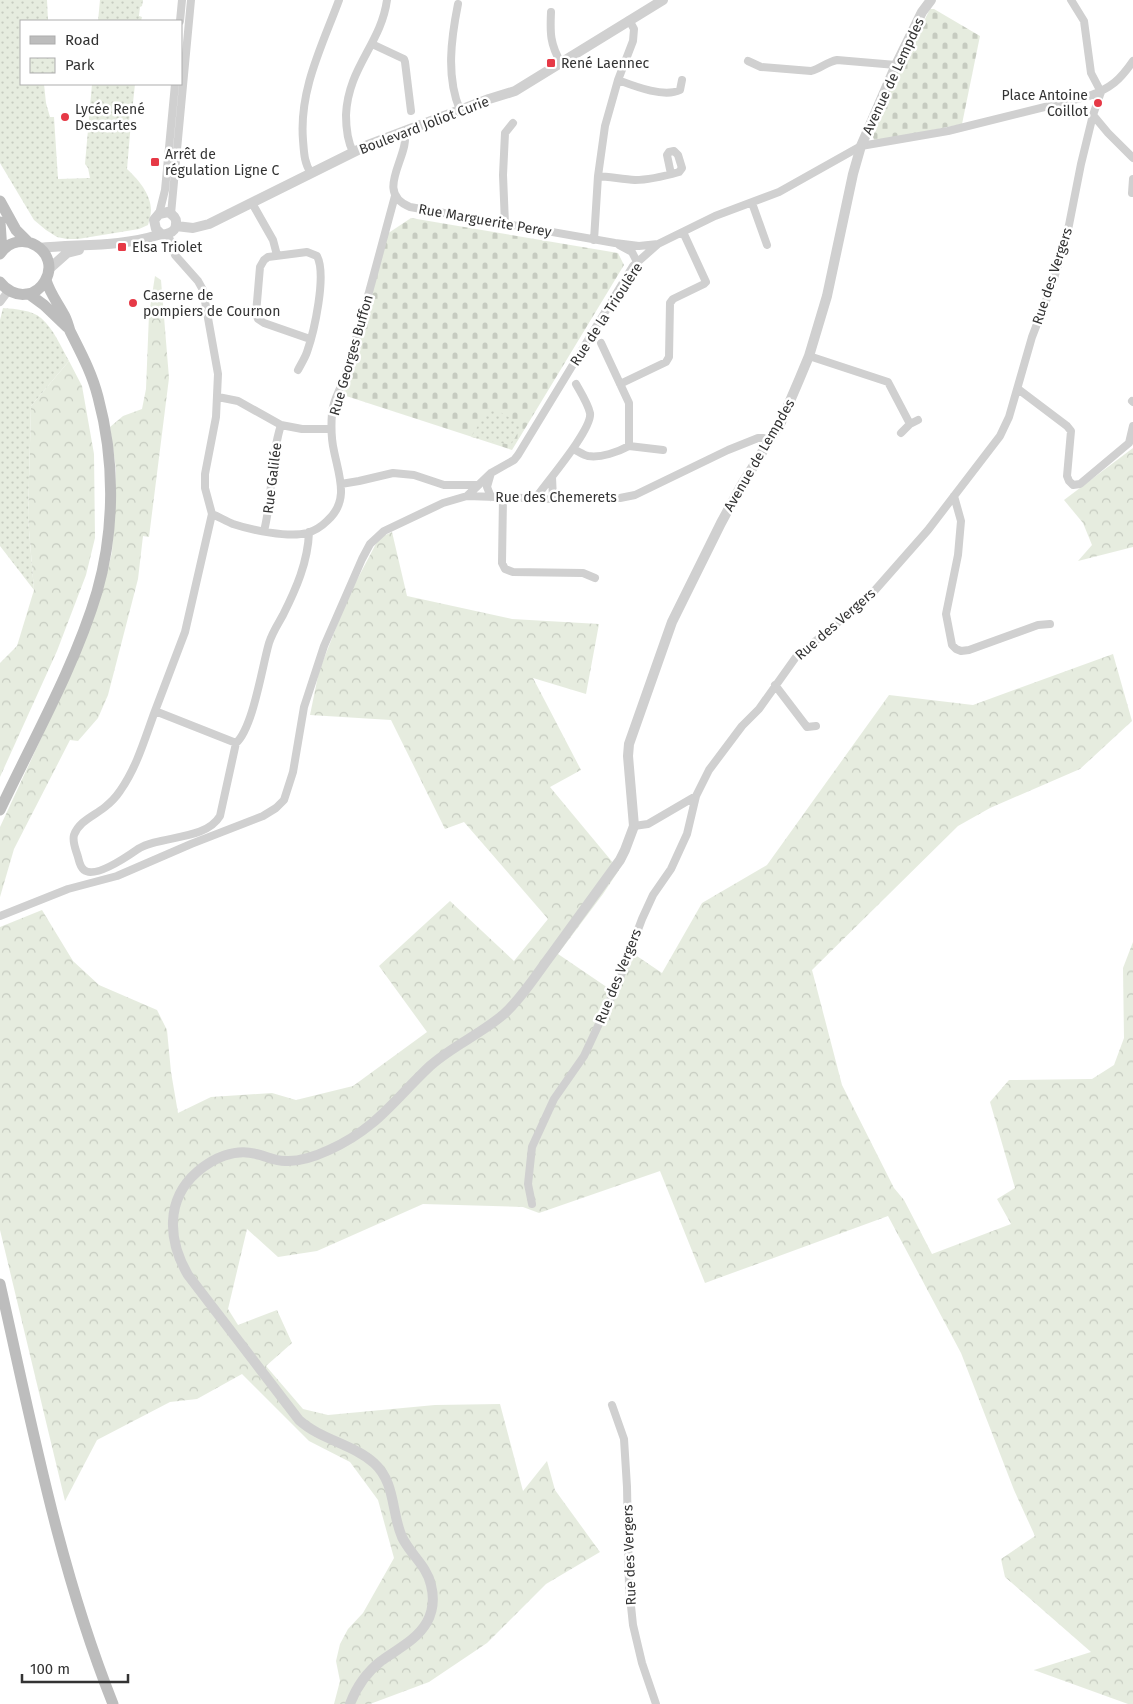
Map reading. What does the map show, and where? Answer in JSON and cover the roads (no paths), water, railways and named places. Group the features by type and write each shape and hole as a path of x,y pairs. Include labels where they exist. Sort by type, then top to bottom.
{"main road":[{"path":"0,201 16,230 28,242 39,248 46,255 52,296 64,315 70,331"},
{"path":"0,222 1,253"},
{"path":"1,253 13,243 28,242"},
{"path":"0,282 9,290 18,294 29,294 41,287 48,274"},
{"path":"0,810 75,652 96,596 106,548 110,501 107,440 98,397 91,376 78,343 70,331 44,305 29,294"},
{"path":"0,1284 68,1569 87,1636 113,1704"}],"street":[{"path":"180,20 182,0"},
{"path":"171,214 191,0"},
{"path":"311,173 304,154 302,120 311,71 339,0"},
{"path":"352,152 347,137 346,104 356,72 372,44 383,17 386,0"},
{"name":"Boulevard Joliot Curie","path":"48,274 67,253 94,246 146,239 165,230 201,227 352,152 515,91 629,20 651,3 663,0"},
{"name":"Avenue de Lempdes","path":"634,826 628,756 632,733 672,622 737,493 770,441 791,400 809,356 827,296 861,146 896,65 922,12 931,0"},
{"path":"1071,0 1084,21 1090,74 1100,92"},
{"path":"458,4 452,36 451,58 455,96 460,110"},
{"path":"551,12 550,38 561,64"},
{"path":"594,240 598,176 607,120 618,80 633,40 634,30 629,20"},
{"path":"372,44 401,57 405,62 411,111"},
{"path":"748,61 761,67 811,71 837,60 896,65"},
{"name":"Rue de la Trioulère","path":"467,496 491,473 514,460 518,455 637,262 658,244 715,216 752,203 795,184 861,146 948,131 1089,96 1111,87 1124,74 1133,61"},
{"path":"1124,74 1133,76"},
{"path":"618,80 654,91 675,92 680,90 682,80"},
{"path":"175,85 165,190 159,214 154,220 165,230 175,255 198,281 203,290 218,374 218,397 214,432 205,474 205,488 212,514 185,632 137,760 128,780 112,800 84,821 74,834 73,841 82,869 86,872 92,873 112,866 153,842 184,836 210,827 220,816 236,743 242,738 249,720 270,640 302,573 309,532 299,534 264,531 233,524 212,514"},
{"name":"Rue des Vergers","path":"532,1204 528,1184 532,1147 554,1099 584,1056 618,984 653,895 670,869 687,834 696,796 709,770 742,726 759,709 796,656 869,597 928,530 1000,436 1009,417 1032,337 1064,248 1080,164 1100,92"},
{"path":"1093,115 1133,158"},
{"path":"505,224 503,175 505,133 513,123"},
{"path":"395,196 393,188 394,176 405,139 404,131"},
{"path":"839,158 847,158 856,162"},
{"path":"598,176 635,180 671,174"},
{"path":"1132,193 1133,179"},
{"name":"Rue Marguerite Perey","path":"395,196 403,204 410,206 505,224 615,243 639,246 658,244"},
{"name":"Rue Georges Buffon","path":"309,532 327,521 335,512 339,503 340,470 334,451 331,429 334,403 343,382 395,196"},
{"path":"252,203 272,240 277,255"},
{"path":"752,203 767,245"},
{"path":"159,214 165,212 171,214 175,219 165,230"},
{"path":"620,384 666,362 669,356 670,303 672,299 706,282 683,232"},
{"name":"Rue Marguerite Perey","path":"615,243 632,252 637,262"},
{"name":"Boulevard Joliot Curie","path":"39,248 94,246"},
{"path":"639,246 646,254"},
{"path":"298,370 307,353 315,322 318,306 320,262 317,256 307,252 268,257 260,266 256,314 258,319 264,323 310,339"},
{"path":"0,302 9,290"},
{"path":"601,343 629,403 629,446"},
{"path":"809,356 888,382 910,424"},
{"path":"535,499 573,449 590,421 590,413 576,384"},
{"path":"1018,389 1071,431 1067,476 1068,481 1073,485 1080,484 1129,443 1133,426"},
{"path":"218,397 238,401 281,424 302,429 331,429"},
{"path":"901,433 910,424 918,420"},
{"name":"Rue Galilée","path":"264,531 271,494 274,450 281,424"},
{"name":"Rue des Chemerets","path":"0,916 68,889 117,876 263,816 276,808 284,800 293,772 304,707 324,646 370,544 377,536 394,525 443,503 467,496 553,499 620,498 635,495 728,450 758,438 770,441"},
{"path":"573,449 592,456 619,451 629,446 663,450"},
{"path":"341,484 393,473 414,476 444,485 478,485 479,496"},
{"path":"491,473 487,486 491,497"},
{"path":"552,477 553,499"},
{"path":"954,496 961,521 958,555 946,614 952,645 961,651 969,650 1038,625 1050,624"},
{"path":"503,497 502,563 505,569 513,572 583,573 595,578"},
{"path":"775,685 807,726 816,726"},
{"path":"156,711 236,743"},
{"path":"350,1704 370,1671 419,1633 426,1623 431,1613 433,1599 431,1586 422,1565 403,1537 397,1522 393,1497 388,1483 380,1470 365,1457 317,1434 291,1412 188,1275 173,1242 172,1220 174,1211 184,1186 191,1178 198,1171 222,1157 239,1152 247,1152 285,1161 304,1159 344,1144 365,1130 440,1058 491,1024 510,1007 620,860 634,826 648,824 696,796"},
{"name":"Rue des Vergers","path":"612,1405 624,1439 627,1487 628,1587 633,1625 642,1663 656,1704"}],"place":[{"name":"René Laennec","path":"551,63"},
{"name":"Place Antoine Coillot","path":"1098,103"},
{"name":"Lycée René Descartes","path":"65,117"},
{"name":"Arrêt de régulation Ligne C","path":"155,162"},
{"name":"Elsa Triolet","path":"122,247"},
{"name":"Caserne de pompiers de Cournon","path":"133,303"}]}
